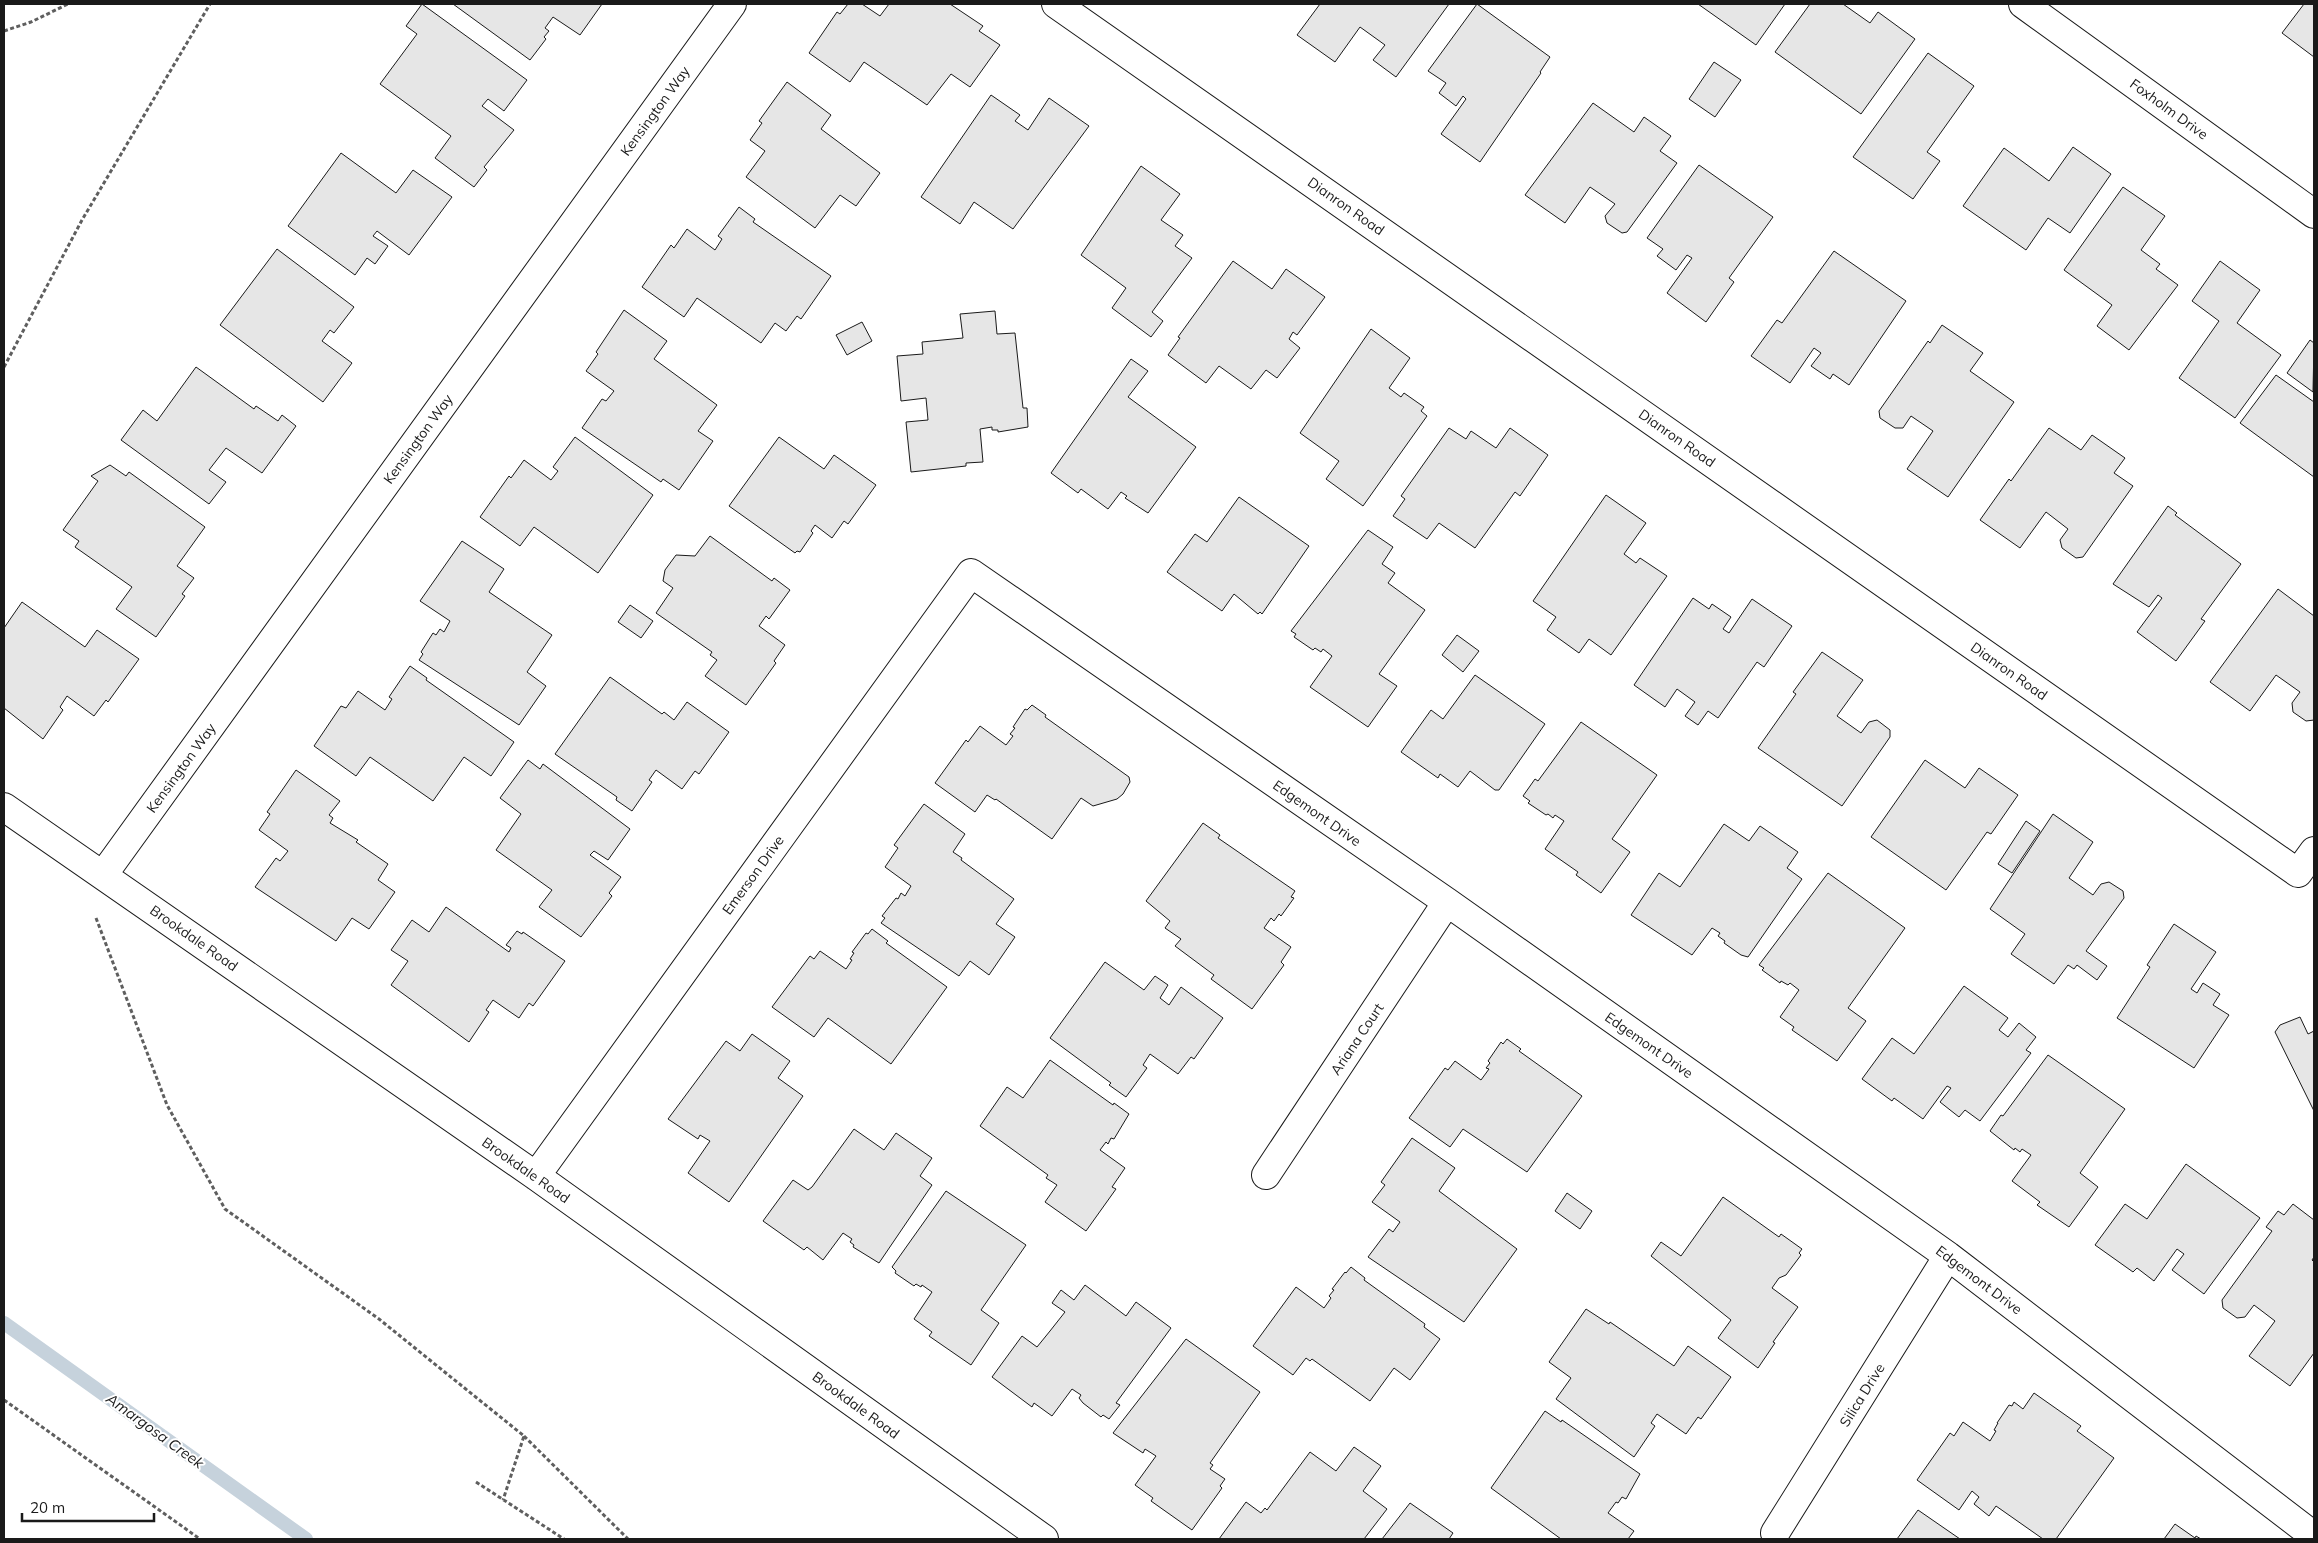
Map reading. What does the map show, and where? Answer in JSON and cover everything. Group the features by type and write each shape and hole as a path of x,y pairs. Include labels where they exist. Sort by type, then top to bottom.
{"street":[{"name":"Kensington Way","path":"103,875 732,4"},
{"name":"Dianron Road","path":"1056,4 2298,873 2314,851"},
{"name":"Foxholm Drive","path":"2023,4 2314,214"},
{"name":"Edgemont Drive","path":"971,573 1447,902 1948,1256 2314,1536"},
{"name":"Emerson Drive","path":"536,1176 971,573"},
{"name":"Brookdale Road","path":"4,807 536,1176 1044,1539"},
{"name":"Ariana Court","path":"1266,1175 1447,902"},
{"name":"Silica Drive","path":"1775,1533 1948,1256"}],"path":[{"path":"4,31 31,22 68,4"},
{"path":"4,367 82,220 210,4"},
{"path":"88,913 96,918 167,1105 225,1209 379,1319 524,1436 628,1539"},
{"path":"4,1400 200,1539"},
{"path":"503,1500 524,1436"},
{"path":"476,1482 564,1539"}],"building":[{"path":"422,4 527,80 504,111 488,99 482,106 514,130 484,167 487,170 474,187 435,158 451,136 380,84 417,34 406,26"},
{"path":"453,4 602,4 580,35 553,17 545,28 549,31 544,37 546,39 530,60"},
{"path":"848,4 862,4 880,16 889,4 950,4 983,26 979,31 1000,45 970,87 951,74 927,105 864,62 850,82 809,53 837,12 840,14"},
{"path":"1320,4 1449,4 1396,77 1373,60 1385,45 1360,27 1335,62 1297,35"},
{"path":"1477,4 1550,57 1480,162 1441,134 1466,99 1463,96 1456,106 1439,93 1446,83 1428,71"},
{"path":"1698,4 1785,4 1756,45"},
{"path":"1810,4 1843,4 1870,23 1878,12 1915,39 1861,114 1775,52"},
{"path":"2304,4 2314,4 2314,57 2282,33"},
{"path":"1928,53 1974,86 1927,152 1940,161 1913,199 1853,157"},
{"path":"1714,62 1741,80 1715,117 1689,99"},
{"path":"787,82 831,115 821,129 880,173 856,206 840,195 815,228 746,177 765,151 750,140 762,123 759,121"},
{"path":"991,95 1020,115 1015,121 1028,130 1049,98 1089,126 1013,229 974,202 960,224 921,197"},
{"path":"1593,103 1634,132 1644,117 1671,136 1660,151 1677,163 1627,232 1622,233 1607,223 1605,216 1615,204 1590,187 1565,223 1525,195"},
{"path":"2073,147 2111,174 2070,233 2048,218 2026,250 1963,206 2004,148 2049,181"},
{"path":"341,153 396,193 413,170 452,197 409,255 377,231 373,236 388,246 375,264 367,258 355,275 288,226"},
{"path":"1699,165 1773,217 1729,278 1734,282 1706,322 1667,293 1692,258 1687,255 1676,270 1657,256 1663,249 1647,238"},
{"path":"1141,166 1180,194 1161,220 1183,235 1175,246 1192,258 1152,312 1163,321 1151,337 1112,308 1126,288 1081,255"},
{"path":"2123,187 2165,216 2141,250 2160,264 2156,269 2178,285 2129,350 2097,326 2112,305 2064,270"},
{"path":"739,207 755,219 753,222 831,276 801,319 797,316 786,331 775,323 761,343 697,298 684,317 642,287 671,245 674,248 687,229 715,250 722,239 718,236"},
{"path":"277,249 354,307 334,333 330,330 322,341 352,363 323,402 220,325"},
{"path":"1834,251 1906,301 1849,385 1833,374 1830,379 1811,366 1821,353 1814,348 1790,383 1751,356 1777,320 1782,323"},
{"path":"1233,261 1272,289 1286,269 1325,297 1297,335 1293,332 1289,339 1300,348 1277,378 1266,370 1251,389 1219,366 1206,383 1168,355 1180,338 1178,337"},
{"path":"2220,261 2260,290 2237,323 2281,355 2235,418 2179,378 2219,321 2192,301"},
{"path":"624,310 667,341 654,359 717,405 698,431 713,441 679,490 663,479 661,482 582,428 602,399 606,401 614,391 586,371 598,354 596,352"},
{"path":"995,311 997,334 1015,333 1023,408 1027,408 1028,427 998,432 998,430 992,430 992,427 980,429 983,462 966,463 966,466 911,472 906,422 928,420 926,398 901,401 897,356 923,354 922,342 963,338 960,314"},
{"path":"862,322 872,341 847,355 836,335"},
{"path":"1942,325 1983,353 1970,371 2014,402 1948,497 1907,469 1933,431 1911,416 1903,428 1895,428 1880,418 1879,411 1928,341 1930,343"},
{"path":"1371,329 1410,358 1389,388 1401,397 1404,393 1424,407 1421,411 1427,416 1363,506 1326,479 1339,461 1300,433"},
{"path":"2310,340 2314,343 2313,392 2287,373"},
{"path":"1131,359 1148,371 1128,397 1196,447 1148,513 1125,498 1127,496 1121,492 1108,509 1081,489 1078,493 1051,473"},
{"path":"196,367 254,409 256,406 278,421 282,415 296,426 262,473 226,448 209,470 226,482 209,504 121,440 143,410 157,421"},
{"path":"2276,375 2314,402 2314,477 2240,423"},
{"path":"1449,428 1466,439 1471,431 1496,448 1510,428 1548,455 1520,496 1515,492 1475,548 1439,523 1427,539 1393,516 1405,499 1401,496"},
{"path":"2049,428 2081,450 2092,435 2125,458 2114,473 2133,486 2083,557 2076,558 2062,548 2060,540 2068,529 2046,512 2020,548 1980,520"},
{"path":"575,437 653,495 598,573 534,527 520,546 480,517 509,476 511,478 524,460 551,480 558,471 553,467"},
{"path":"779,437 824,469 834,455 876,485 848,524 844,521 832,538 815,525 811,531 813,533 800,552 797,551 795,553 729,506"},
{"path":"110,465 126,476 129,472 205,527 177,566 194,578 182,594 185,596 156,637 116,609 132,587 75,547 79,541 63,530 98,481 91,476"},
{"path":"1606,495 1646,523 1624,554 1636,563 1640,558 1667,576 1611,655 1589,639 1579,653 1547,630 1556,617 1533,601"},
{"path":"1239,497 1309,546 1262,614 1260,612 1258,614 1234,594 1222,611 1167,572 1195,534 1207,542"},
{"path":"2168,506 2177,513 2175,515 2241,564 2201,619 2205,621 2176,661 2137,632 2162,598 2158,595 2149,607 2113,584"},
{"path":"1368,530 1393,547 1382,564 1395,573 1388,583 1425,610 1379,674 1397,686 1368,727 1310,687 1332,656 1323,649 1321,652 1315,648 1313,650 1294,637 1296,634 1291,631"},
{"path":"710,536 772,581 774,578 790,590 769,619 766,616 759,626 785,645 774,661 776,663 746,705 705,676 717,660 710,655 712,652 656,613 673,588 663,581 665,570 676,555 695,556"},
{"path":"462,541 504,569 489,592 552,635 527,672 546,686 519,725 419,660 423,654 421,652 433,633 436,635 440,629 444,632 450,621 420,601"},
{"path":"2278,589 2314,616 2314,720 2306,721 2293,712 2292,703 2300,692 2276,675 2250,711 2210,682"},
{"path":"1693,598 1709,609 1712,604 1731,617 1723,629 1729,633 1752,599 1792,626 1764,667 1757,662 1718,718 1708,711 1698,725 1685,716 1695,702 1677,689 1665,707 1634,685"},
{"path":"22,602 85,647 97,630 139,659 108,702 106,700 94,716 67,696 60,707 63,710 43,739 4,708 4,628"},
{"path":"630,605 653,621 641,638 618,622"},
{"path":"1457,635 1479,651 1463,672 1442,655"},
{"path":"1822,652 1863,680 1837,716 1861,733 1869,722 1877,720 1890,730 1890,737 1842,806 1758,748 1796,694 1793,692"},
{"path":"410,666 427,678 426,680 514,742 491,776 464,757 433,801 370,757 356,776 314,746 341,706 346,708 358,691 385,710 392,699 389,697"},
{"path":"1475,675 1545,724 1499,790 1495,790 1470,771 1458,787 1440,774 1438,778 1401,752 1431,710 1443,719"},
{"path":"610,677 662,714 664,712 674,720 687,702 729,732 699,774 695,771 682,789 656,770 649,780 652,782 632,811 616,800 617,797 555,754"},
{"path":"1032,705 1046,715 1045,717 1129,777 1130,782 1123,794 1117,799 1093,806 1081,798 1052,839 996,799 987,795 975,812 935,783 966,740 968,742 980,726 1006,745 1013,736 1010,734 1015,728 1013,727 1025,709 1027,710"},
{"path":"1581,722 1657,775 1612,839 1630,852 1601,893 1576,875 1578,872 1545,849 1564,821 1555,815 1553,818 1548,814 1546,815 1528,803 1530,801 1523,796 1535,779 1538,781"},
{"path":"528,760 540,769 543,764 630,829 608,860 594,851 590,855 621,877 609,893 612,896 581,937 539,907 552,890 496,850 521,814 500,798"},
{"path":"1925,760 1965,788 1979,768 2018,795 1991,834 1987,832 1946,890 1871,837"},
{"path":"296,770 340,801 329,815 333,818 330,823 358,840 356,842 388,864 378,880 395,892 369,929 352,918 336,941 255,887 276,858 280,861 288,851 259,830 270,814 267,812"},
{"path":"924,804 965,834 953,852 1014,899 996,924 1015,937 989,975 970,961 959,976 881,923 885,918 882,916 896,898 898,899 901,893 905,896 911,886 885,867 898,848 894,845"},
{"path":"2053,814 2093,842 2069,878 2093,895 2101,884 2109,882 2123,891 2124,898 2086,951 2107,966 2097,980 2077,965 2074,969 2068,965 2054,984 2011,954 2025,934 1990,909"},
{"path":"2026,821 2040,831 2012,873 1998,864"},
{"path":"1203,823 1220,835 1218,838 1295,891 1291,897 1294,898 1281,916 1279,914 1274,921 1271,918 1264,928 1291,947 1281,962 1284,965 1252,1009 1211,979 1214,975 1175,946 1181,939 1165,928 1170,921 1146,901"},
{"path":"1724,824 1749,841 1760,826 1798,852 1787,868 1802,879 1748,957 1741,955 1724,943 1725,941 1718,936 1720,933 1712,928 1692,955 1631,915 1659,873 1680,887"},
{"path":"1828,873 1905,928 1848,1008 1866,1021 1837,1061 1792,1030 1794,1027 1780,1017 1799,990 1790,983 1788,985 1781,981 1780,983 1762,970 1764,968 1759,965"},
{"path":"446,907 509,952 511,948 506,945 517,931 522,934 523,932 565,961 533,1006 529,1003 519,1018 493,1000 486,1010 489,1012 469,1042 391,985 408,961 391,950 412,920 429,932"},
{"path":"2174,924 2216,952 2191,989 2197,993 2203,983 2220,994 2213,1005 2229,1015 2194,1068 2117,1018 2150,967 2147,965"},
{"path":"872,929 888,941 886,943 947,987 891,1064 828,1018 814,1037 772,1007 810,956 814,959 820,951 846,969 852,960 850,959 854,953 852,952 866,933 868,934"},
{"path":"1105,962 1144,990 1155,976 1168,985 1160,998 1169,1005 1181,987 1223,1018 1194,1059 1191,1057 1178,1074 1150,1054 1143,1065 1147,1068 1126,1097 1109,1085 1111,1083 1050,1038"},
{"path":"1964,986 2008,1018 1999,1030 2008,1037 2019,1023 2036,1037 2026,1050 2031,1053 1980,1121 1965,1110 1959,1117 1940,1102 1951,1088 1947,1086 1923,1119 1894,1098 1892,1101 1862,1079 1892,1038 1914,1054"},
{"path":"2300,1017 2308,1034 2314,1031 2314,1111 2275,1032 2280,1025"},
{"path":"752,1034 790,1061 778,1078 803,1096 729,1202 688,1173 710,1141 700,1135 698,1139 668,1119 726,1041 740,1051"},
{"path":"1507,1039 1521,1049 1519,1051 1582,1096 1527,1172 1463,1129 1450,1147 1409,1118 1445,1068 1448,1070 1455,1061 1481,1080 1489,1069 1486,1068 1490,1063 1488,1061 1501,1042 1503,1044"},
{"path":"2048,1055 2125,1109 2080,1173 2098,1187 2069,1227 2037,1205 2040,1202 2012,1181 2031,1155 2022,1149 2020,1152 2015,1148 2014,1150 1990,1131"},
{"path":"1050,1060 1113,1105 1114,1103 1129,1114 1114,1139 1111,1138 1108,1144 1106,1142 1100,1150 1125,1168 1112,1187 1116,1189 1086,1231 1045,1202 1057,1185 1046,1178 1048,1175 980,1126 1007,1087 1023,1098"},
{"path":"854,1129 884,1150 896,1133 932,1158 920,1176 932,1185 879,1263 853,1247 854,1245 850,1242 852,1239 843,1233 823,1260 807,1247 804,1250 763,1221 793,1180 808,1190 812,1187"},
{"path":"1412,1138 1455,1168 1439,1191 1517,1249 1464,1322 1368,1257 1389,1229 1393,1232 1400,1222 1372,1202 1385,1185 1381,1182"},
{"path":"2186,1164 2260,1218 2204,1294 2172,1270 2184,1254 2177,1249 2154,1281 2137,1268 2133,1272 2095,1245 2125,1204 2147,1219"},
{"path":"946,1191 1026,1245 981,1310 999,1323 971,1365 929,1336 932,1332 914,1319 932,1292 922,1285 921,1287 916,1284 914,1286 895,1273 896,1271 892,1267"},
{"path":"1567,1193 1592,1211 1580,1229 1555,1211"},
{"path":"1723,1197 1779,1237 1781,1234 1802,1249 1799,1253 1801,1255 1786,1275 1779,1278 1772,1288 1798,1307 1773,1342 1775,1343 1758,1368 1718,1338 1731,1320 1651,1256 1661,1242 1681,1256"},
{"path":"2293,1204 2314,1220 2314,1257 2312,1260 2314,1262 2314,1353 2290,1386 2249,1356 2275,1321 2254,1305 2245,1317 2237,1318 2223,1308 2222,1300 2272,1231 2266,1227 2278,1211 2284,1215"},
{"path":"1351,1267 1365,1278 1364,1280 1425,1324 1424,1327 1440,1339 1410,1380 1394,1368 1370,1401 1312,1359 1310,1361 1306,1358 1293,1375 1253,1346 1296,1287 1324,1308 1331,1298 1329,1296 1334,1290 1332,1289"},
{"path":"1085,1285 1126,1316 1136,1302 1171,1328 1116,1403 1120,1405 1109,1419 1103,1415 1101,1417 1083,1403 1079,1398 1081,1395 1072,1389 1052,1416 1034,1403 1032,1407 992,1377 1022,1336 1037,1347 1050,1331 1065,1312 1052,1303 1061,1290 1074,1300"},
{"path":"1586,1309 1609,1324 1610,1322 1674,1366 1688,1346 1731,1377 1701,1419 1698,1417 1686,1434 1657,1414 1651,1423 1655,1426 1634,1457 1556,1399 1571,1378 1549,1362"},
{"path":"1186,1339 1260,1392 1210,1463 1213,1465 1210,1469 1225,1479 1220,1486 1222,1488 1192,1530 1151,1501 1153,1498 1135,1485 1156,1456 1145,1449 1143,1453 1113,1433"},
{"path":"2034,1393 2081,1426 2077,1431 2114,1458 2056,1539 2043,1539 1996,1506 1989,1516 1974,1504 1979,1497 1972,1491 1959,1510 1917,1480 1950,1433 1954,1436 1963,1422 1990,1441 1996,1431 1994,1430 1997,1423 2009,1405 2012,1406 2014,1402 2023,1409"},
{"path":"1545,1411 1561,1422 1562,1420 1640,1474 1626,1499 1622,1497 1608,1513 1634,1531 1628,1539 1561,1539 1491,1488"},
{"path":"1354,1447 1381,1466 1363,1491 1387,1509 1364,1539 1219,1539 1246,1502 1261,1513 1265,1508 1267,1510 1310,1452 1336,1471"},
{"path":"1410,1503 1453,1533 1449,1539 1382,1539"},
{"path":"1918,1510 1960,1539 1897,1539"},
{"path":"2175,1524 2195,1538 2196,1536 2201,1539 2164,1539"}],"waterway":[{"name":"Amargosa Creek","path":"4,1323 306,1539"}]}
